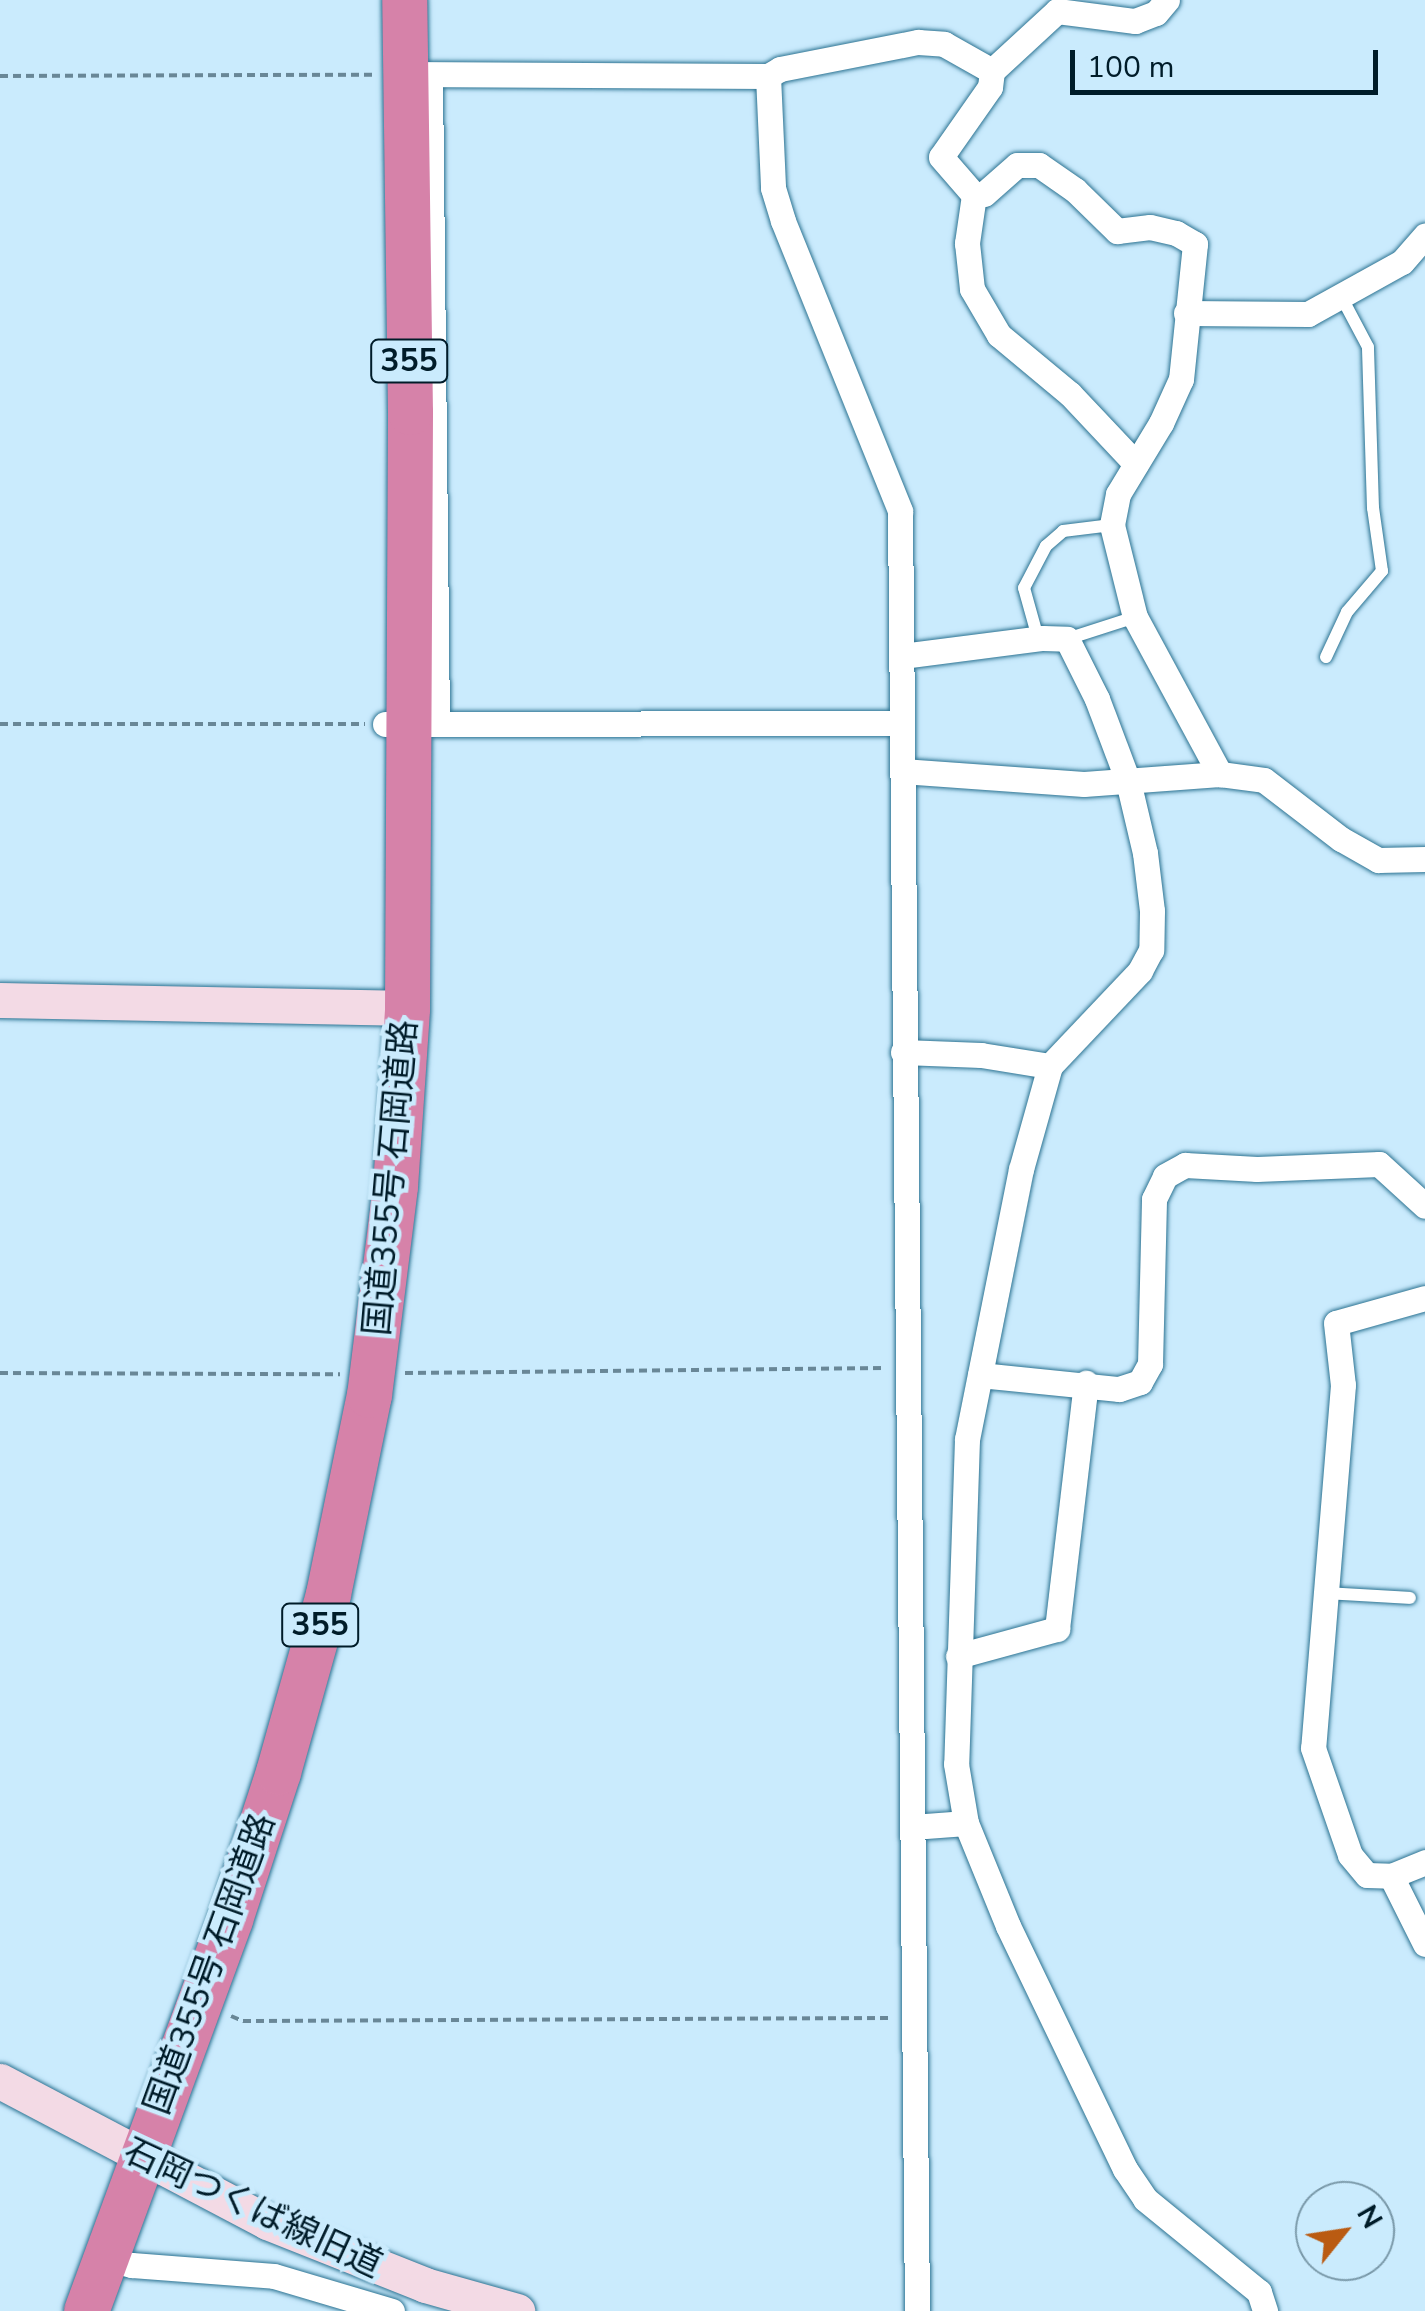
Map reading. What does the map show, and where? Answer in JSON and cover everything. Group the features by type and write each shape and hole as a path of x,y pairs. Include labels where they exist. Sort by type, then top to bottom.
{"highway":[{"name":"国道355号 石岡道路","path":"86,2311 230,1918 304,1684 353,1484 372,1372 395,1186 407,1008 418,76 404,0"}],"street":[{"path":"1136,464 1070,394 1000,335 976,300 967,244 974,195 941,156 990,87 992,71 1057,11 1135,21 1156,13 1168,0"},
{"path":"418,76 768,76 780,69 918,42 944,44 992,71"},
{"path":"768,76 773,188 783,221 897,496 902,656 917,2311"},
{"path":"974,195 992,188 1017,164 1039,164 1075,190 1116,231 1150,227 1176,233 1195,244 1181,379 1114,504 1112,525 1135,618 1220,774"},
{"path":"1186,313 1292,317 1342,298 1402,262 1425,236"},
{"path":"902,656 1038,638 1067,640 1097,699 1128,781 1146,853 1152,910 1151,950 1140,970 1050,1066 1021,1169 980,1375 962,1505 956,1764 966,1823 1008,1926 1126,2169 1146,2199 1259,2292 1264,2311"},
{"path":"410,723 902,723"},
{"path":"902,770 1084,784 1220,774 1264,780 1340,840 1378,860 1425,859"},
{"path":"0,1000 407,1008"},
{"path":"903,1052 981,1055 1050,1066"},
{"path":"980,1375 1119,1389 1140,1382 1150,1364 1154,1199 1164,1176 1185,1166 1258,1169 1379,1164 1425,1206"},
{"path":"1425,1298 1336,1322 1344,1385 1313,1748 1350,1856 1367,1876 1391,1876 1425,1862"},
{"path":"958,1656 1058,1629 1086,1383"},
{"path":"912,1826 966,1823"},
{"path":"1391,1876 1425,1944"},
{"name":"石岡つくば線旧道","path":"0,2081 322,2246 425,2285 517,2311"},
{"path":"105,2258 132,2266 274,2276 392,2311"}],"lane":[{"path":"1326,656 1347,612 1382,571 1374,508 1368,347 1342,298"},
{"path":"1038,638 1024,588 1046,546 1063,531 1112,525"},
{"path":"1067,640 1135,618"},
{"path":"1327,1593 1410,1598"}],"path":[{"path":"0,76 418,76"},
{"path":"0,724 410,723"},
{"path":"0,1374 906,1368"},
{"path":"226,2006 234,2019 242,2020 915,2017"}]}
